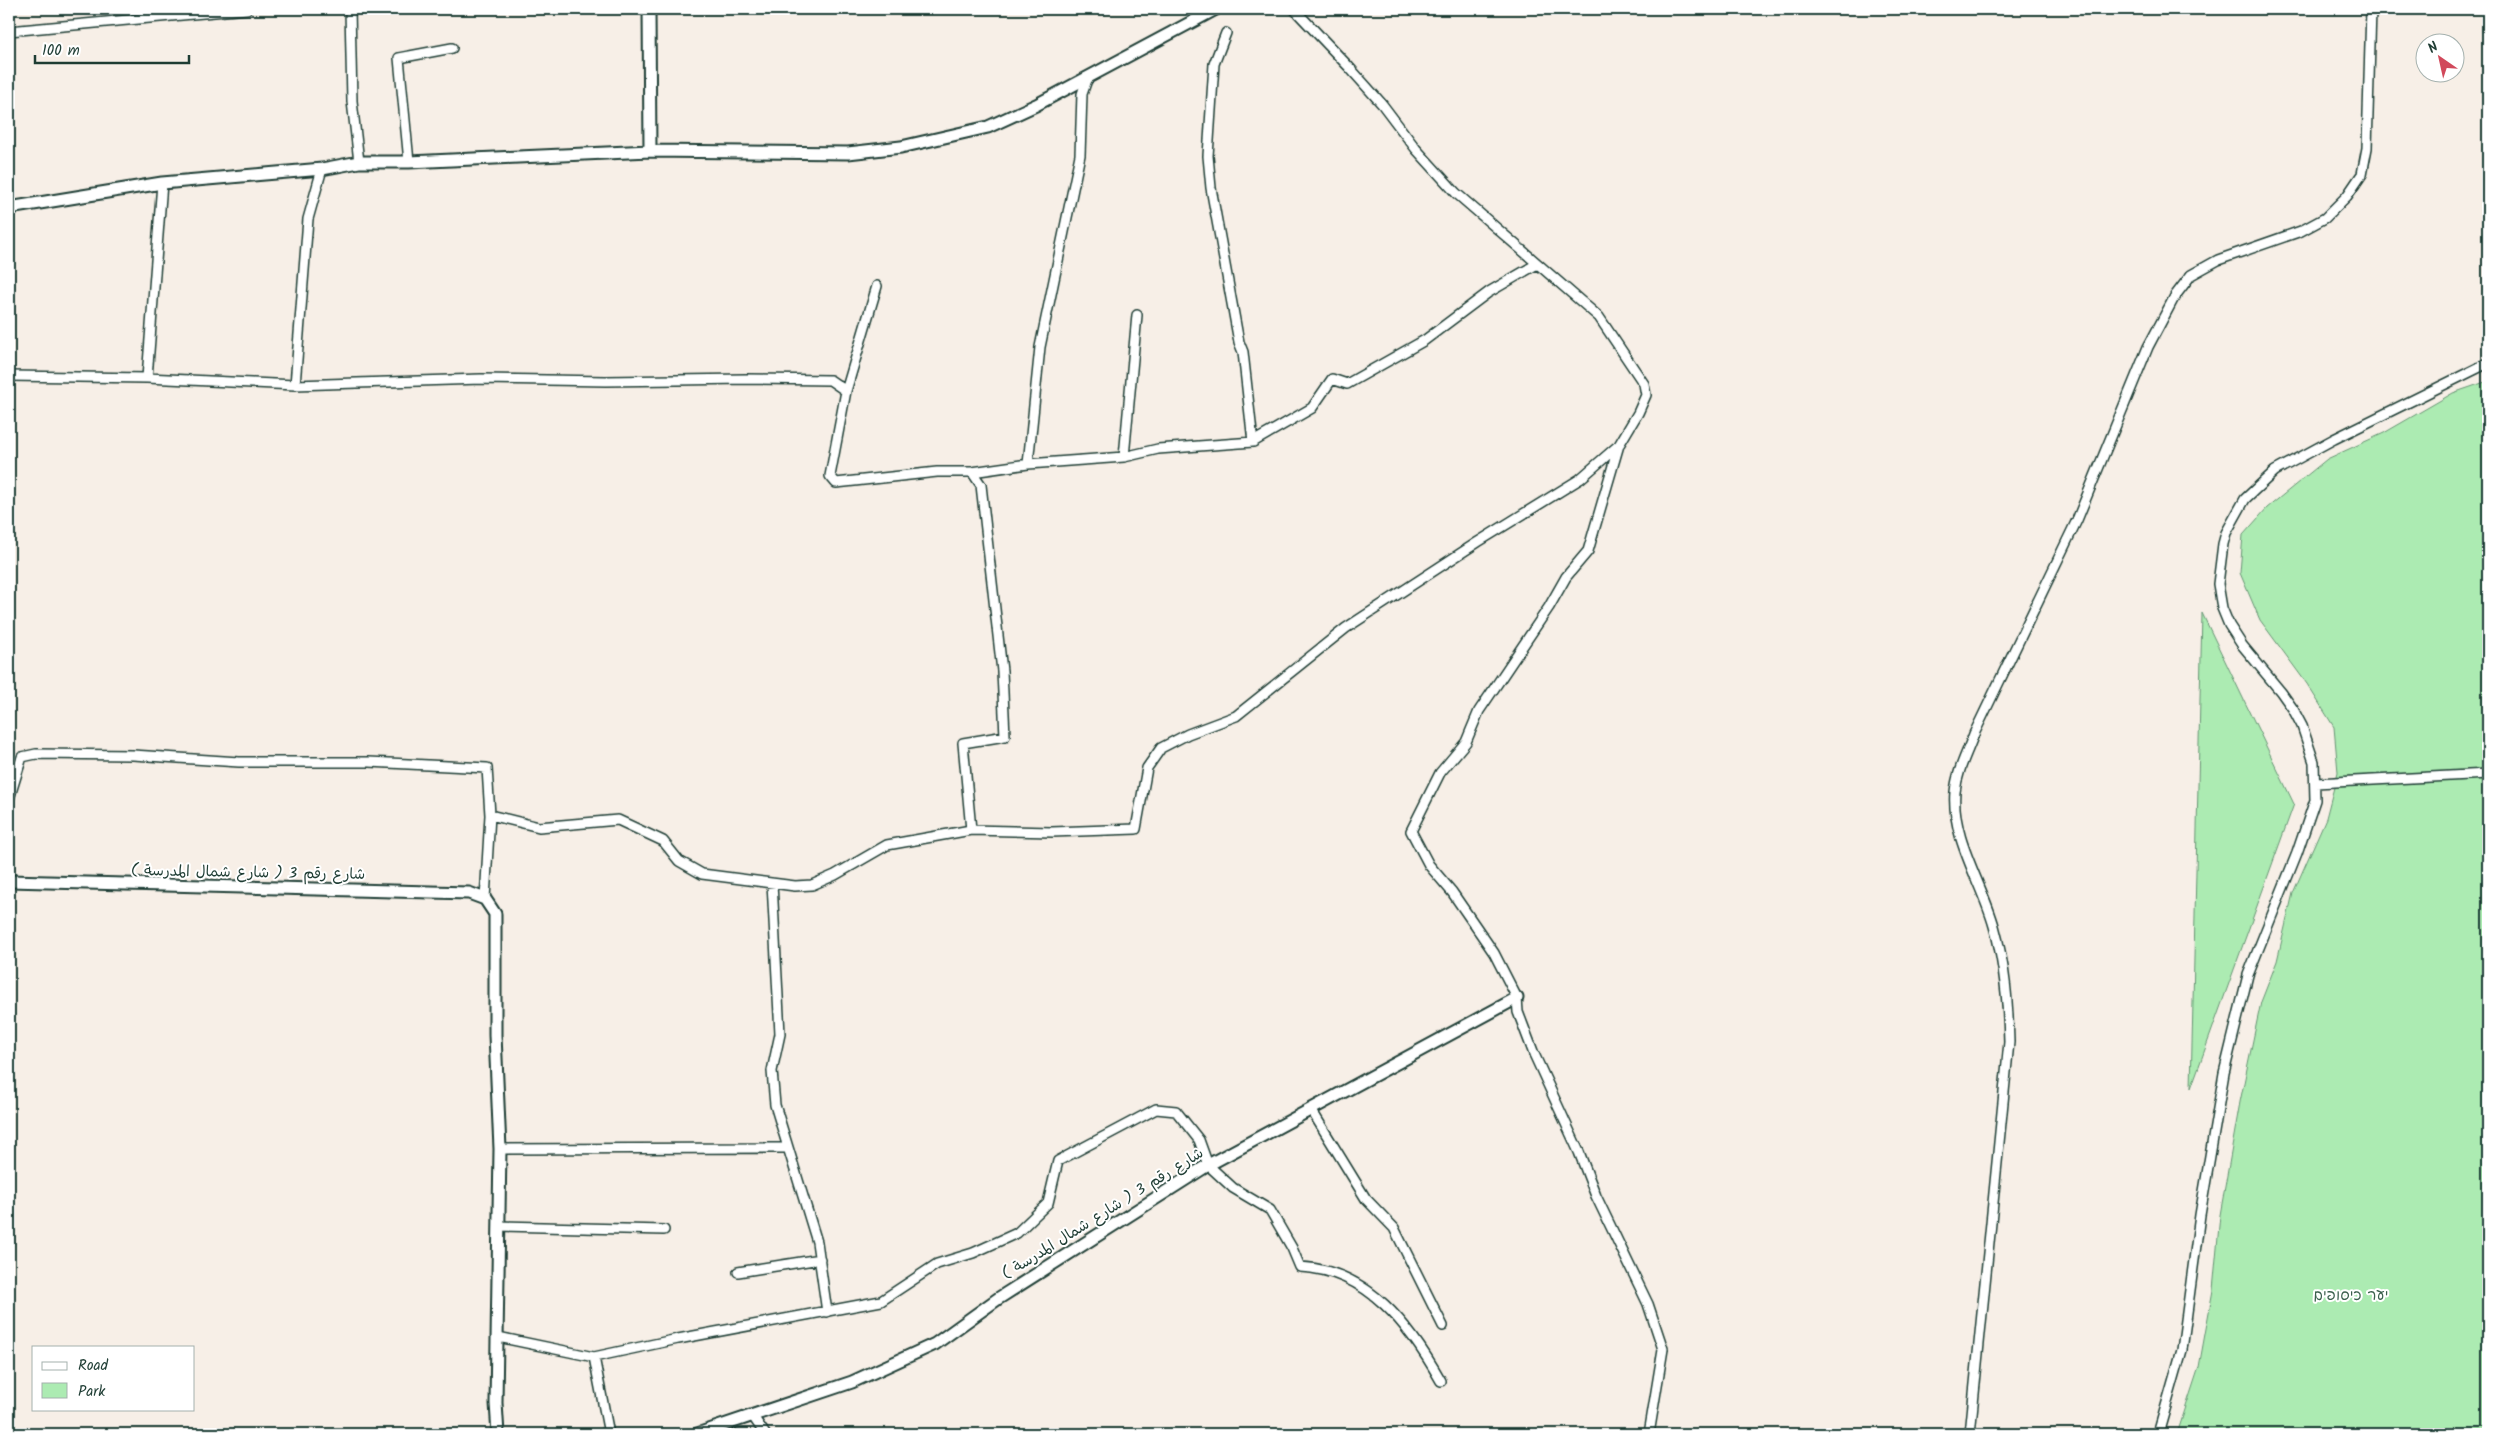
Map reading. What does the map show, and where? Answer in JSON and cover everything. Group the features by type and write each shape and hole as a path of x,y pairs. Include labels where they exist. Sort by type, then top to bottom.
{"street":[{"path":"9,31 247,9"},
{"path":"350,9 352,101 359,162"},
{"path":"649,9 650,151"},
{"path":"9,208 162,183 322,169 359,162 409,162 650,151 848,153 901,147 988,127 1036,105 1216,9"},
{"path":"1294,9 1382,104 1435,171 1456,193 1599,317 1644,384 1646,395 1619,445 1588,551 1566,577 1479,710 1466,742 1440,773 1411,831 1429,865 1452,892 1494,953 1517,998 1518,1012 1534,1054 1579,1152 1596,1196 1648,1304 1663,1349 1649,1434"},
{"path":"1970,1434 2009,1042 2009,1016 2003,957 1993,923 1966,853 1959,826 1955,793 1959,770 1974,734 2078,520 2148,347 2175,296 2191,276 2218,260 2302,231 2325,218 2347,196 2362,174 2367,148 2371,9"},
{"path":"1226,33 1214,64 1208,156 1211,188 1239,342 1243,352 1253,442"},
{"path":"409,162 399,58 452,48"},
{"path":"1028,464 1040,347 1080,155 1082,94 1088,77"},
{"path":"295,385 308,219 322,169"},
{"path":"147,378 162,183"},
{"path":"877,286 846,391 830,476 836,483 937,472 972,472 1028,464 1124,457 1158,449 1253,442 1312,408 1332,379 1347,384 1425,340 1489,292 1536,264"},
{"path":"1124,457 1137,315"},
{"path":"2158,1434 2182,1350 2200,1214 2224,1072 2248,975 2297,853 2315,800 2316,782 2310,748 2293,709 2242,645 2229,625 2222,608 2219,576 2226,533 2245,499 2275,471 2334,439 2488,363"},
{"path":"9,376 147,378 295,385 481,379 606,381 830,380 846,391"},
{"path":"490,815 539,827 618,820 662,841 679,861 702,874 795,886 812,885 834,875 887,845 971,830 1052,832 1136,828 1147,768 1161,748 1188,734 1236,716 1346,628 1478,542 1580,479 1619,445"},
{"path":"971,830 963,743 1005,736 1000,654 981,485 972,472"},
{"path":"9,800 22,757 36,754 134,756 239,762 369,762 487,768 490,815 485,899 495,914 495,1035 500,1149 496,1402 498,1434"},
{"path":"2316,782 2488,774"},
{"name":"شارع رقم 3 ( شارع شمال المدرسة )","path":"9,881 469,893 485,899"},
{"path":"772,883 780,1034 772,1071 775,1105 817,1242 827,1312"},
{"name":"شارع رقم 3 ( شارع شمال المدرسة )","path":"698,1434 852,1382 935,1344 999,1298 1208,1165 1517,998"},
{"path":"498,1337 594,1357 678,1338 881,1301 937,1264 973,1253 1017,1233 1048,1204 1058,1161 1156,1109 1176,1111 1199,1140 1208,1165 1233,1188 1270,1210 1292,1248 1300,1267 1316,1268 1338,1274 1362,1287 1383,1302 1417,1340 1441,1381"},
{"path":"1312,1110 1366,1198 1394,1228 1443,1326"},
{"path":"500,1149 788,1148"},
{"path":"499,1226 664,1230"},
{"path":"738,1272 820,1259"},
{"path":"594,1357 609,1434"},
{"path":"752,1415 765,1434"}],"green space":[{"name":"יער כיסופים","path":"2488,381 2488,1434 2177,1434 2199,1367 2213,1290 2220,1215 2240,1102 2261,1002 2277,961 2293,893 2326,818 2338,772 2334,727 2307,684 2260,620 2240,573 2243,535 2267,508 2327,459 2384,433 2453,393"},
{"path":"2202,613 2294,804 2191,1088"}]}
